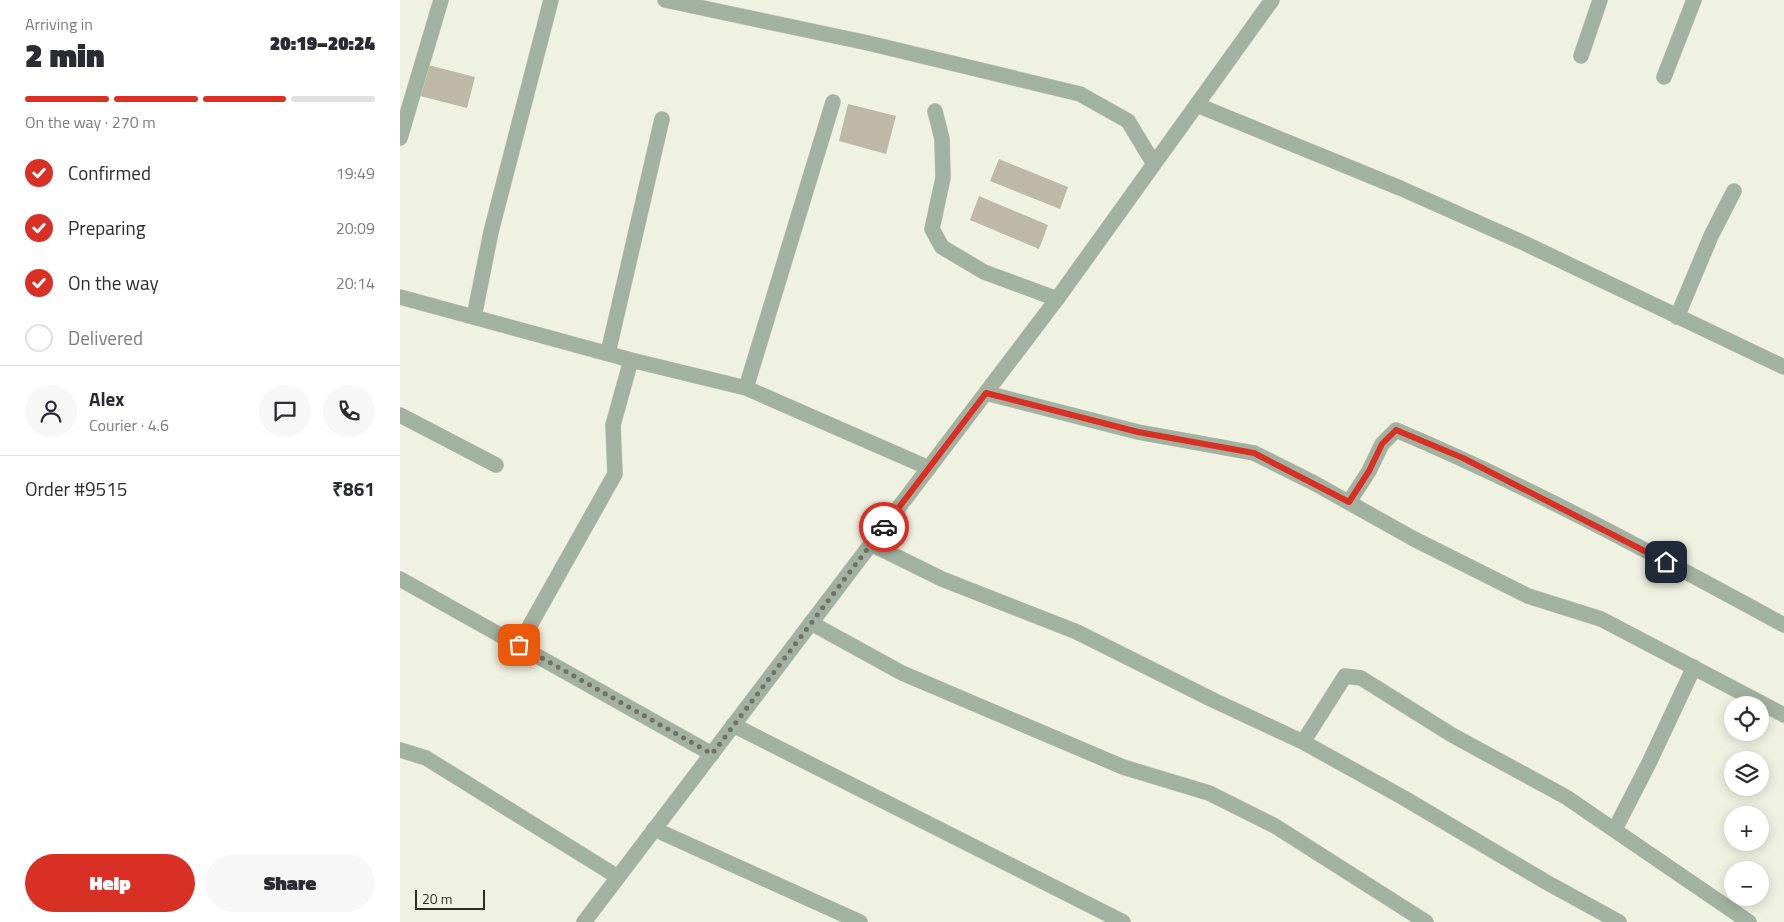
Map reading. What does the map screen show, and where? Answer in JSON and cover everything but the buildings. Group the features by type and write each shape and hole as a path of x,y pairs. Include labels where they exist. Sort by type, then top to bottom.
{"street":[{"path":"400,138 441,0"},
{"path":"474,317 491,232 551,0"},
{"path":"665,0 868,43 1080,94 1128,120 1154,164"},
{"path":"584,922 1057,299 1272,0"},
{"path":"1581,56 1600,0"},
{"path":"1664,77 1694,0"},
{"path":"746,388 833,102"},
{"path":"1196,104 1400,188 1526,244 1784,367"},
{"path":"935,111 942,139 942,178 932,229 942,247 984,272 1057,299"},
{"path":"608,353 662,118"},
{"path":"1677,317 1710,236 1734,191"},
{"path":"400,297 631,360 746,388 929,468"},
{"path":"519,645 615,474 613,424 631,360"},
{"path":"986,393 1138,432 1254,453 1349,502 1414,539 1528,596 1601,619 1784,714"},
{"path":"400,415 496,465"},
{"path":"1349,502 1369,471 1382,444 1396,430 1463,458 1784,625"},
{"path":"871,544 942,579 1077,632 1215,701 1303,742 1619,922"},
{"path":"400,579 712,754"},
{"path":"811,623 902,673 1123,767 1209,793 1275,826 1426,922"},
{"path":"1615,829 1649,763 1694,667"},
{"path":"1303,742 1345,676 1362,678 1452,735 1566,797 1749,922"},
{"path":"734,725 1124,922"},
{"path":"400,750 426,758 618,877"},
{"path":"654,829 860,922"}],"way so far":[{"path":"519,645 712,754 884,527"}],"route":[{"path":"884,527 986,393 1138,432 1254,453 1349,502 1369,471 1382,444 1396,430 1463,458 1666,562"}]}
